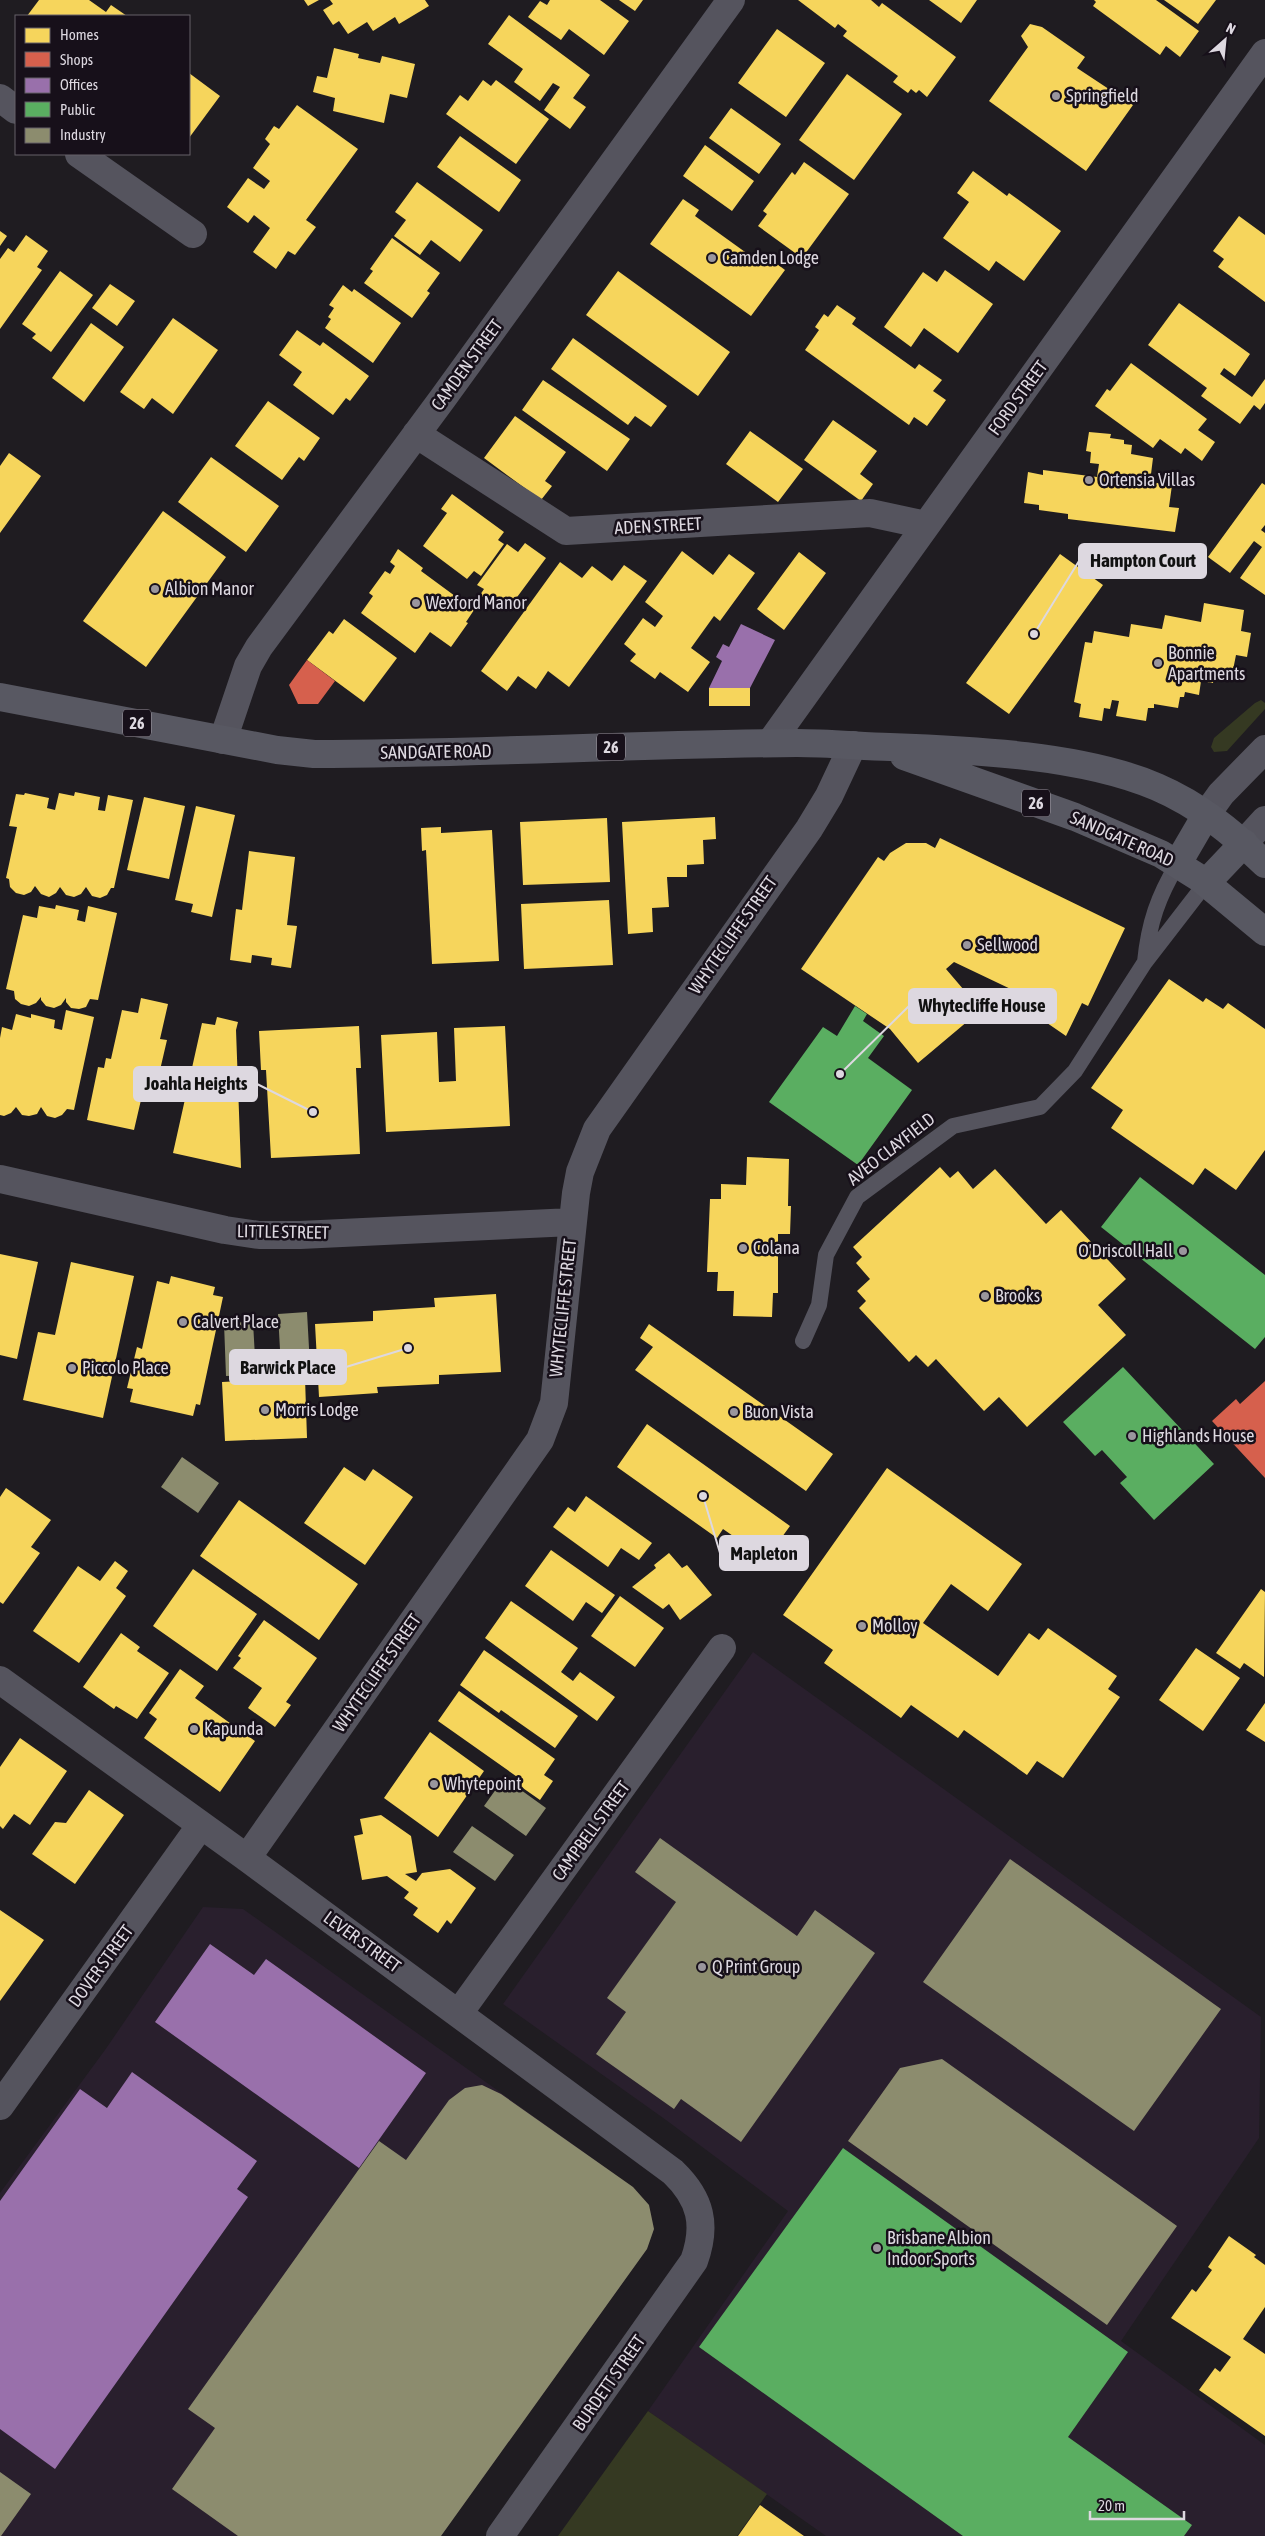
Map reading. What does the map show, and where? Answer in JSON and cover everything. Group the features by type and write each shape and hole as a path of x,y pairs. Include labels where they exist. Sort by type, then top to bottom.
{"highway":[{"name":"SANDGATE ROAD","path":"0,697 277,750 314,754 770,743 990,753 1096,768 1157,787 1206,814 1244,843 1265,864"},
{"path":"0,717 28,702"},
{"name":"SANDGATE ROAD","path":"865,746 1075,817 1139,843 1178,863 1265,932"},
{"path":"1178,863 1206,814"},
{"path":"1206,884 1244,843"}],"street":[{"name":"CAMDEN STREET","path":"224,740 248,666 258,647 416,434 732,0"},
{"name":"FORD STREET","path":"770,743 1265,53"},
{"path":"0,98 15,109"},
{"path":"80,155 193,234"},
{"name":"ADEN STREET","path":"416,434 566,531 870,513 926,525"},
{"name":"WHYTECLIFFE STREET","path":"247,1858 540,1440 554,1403 572,1222 580,1172 597,1128 809,829 828,796 865,746"},
{"path":"1206,814 1221,794 1265,749"},
{"path":"1244,843 1265,820"},
{"name":"LITTLE STREET","path":"0,1180 225,1230 259,1235 300,1235 572,1222"},
{"name":"CAMPBELL STREET","path":"459,2013 722,1648"},
{"name":"LEVER STREET","path":"0,1680 247,1858 673,2172 692,2195 701,2223"},
{"name":"DOVER STREET","path":"0,2106 8,2077 201,1825"},
{"name":"BURDETT STREET","path":"500,2536 688,2272 701,2242 701,2223"}],"lane":[{"name":"AVEO CLAYFIELD","path":"1144,962 1154,909 1178,863"},
{"name":"AVEO CLAYFIELD","path":"803,1341 819,1305 826,1255 858,1197 953,1126 1040,1107 1075,1071 1144,962 1206,884"}],"shaded area":[{"path":"753,1652 1261,2017 1259,2138 1121,2341 1265,2445 1265,2536 826,2536 648,2411 788,2211 666,2120 503,2004"},
{"path":"203,1907 243,1909 633,2187 649,2205 654,2229 647,2249 441,2536 0,2536 0,2193 105,2050"}],"green space":[{"path":"1261,700 1265,703 1265,709 1227,751 1214,752 1211,747 1214,738"},
{"path":"648,2411 767,2494 737,2536 558,2536"}],"building: Homes":[{"path":"39,0 89,0 106,12 111,5 126,15 28,15"},
{"path":"304,0 319,0 308,6"},
{"path":"330,0 425,0 429,6 399,24 395,17 373,31 367,22 348,34 339,21 333,25 323,10 333,4"},
{"path":"550,0 600,0 629,21 604,55 569,29 561,40 528,17 540,1 547,5"},
{"path":"619,0 643,0 635,11"},
{"path":"798,0 871,0 879,7 882,3 956,57 927,97 919,90 916,93 911,89 908,93 893,82 898,76 843,36 847,31 838,24 835,28"},
{"path":"929,0 977,0 961,23"},
{"path":"1094,0 1156,0 1199,31 1180,57 1166,46 1160,55 1093,6 1096,2"},
{"path":"1164,0 1216,0 1198,24"},
{"path":"509,15 590,75 573,98 586,107 570,129 544,110 560,87 553,83 540,101 514,82 523,69 488,44"},
{"name":"Springfield","path":"1030,24 1042,27 1085,57 1077,68 1133,105 1086,171 989,101 1028,47 1021,36"},
{"path":"777,29 825,63 786,117 738,83"},
{"path":"334,48 359,54 358,58 380,63 382,56 415,64 407,98 390,94 384,123 333,111 335,98 313,92 317,76 327,78"},
{"path":"190,74 220,96 190,137"},
{"path":"847,74 902,114 854,180 799,140"},
{"path":"483,80 491,86 496,80 549,119 516,164 446,114 460,95 468,101"},
{"path":"297,105 358,149 306,220 316,227 295,255 288,251 276,269 253,252 270,228 254,215 248,223 227,207 248,178 264,189 270,181 253,168 270,144 265,139 274,126 279,129"},
{"path":"731,108 781,144 759,174 709,138"},
{"path":"460,136 521,180 499,212 437,167"},
{"path":"705,145 754,181 732,211 683,176"},
{"path":"804,162 849,194 802,258 758,226 767,214 763,211 792,172 795,175"},
{"path":"973,171 1007,196 1009,193 1061,231 1024,281 996,261 989,271 943,238 969,202 957,193"},
{"path":"417,182 483,230 460,262 431,240 420,255 394,236 406,220 395,212"},
{"name":"Camden Lodge","path":"683,199 699,210 695,216 759,262 764,254 785,270 751,316 650,244"},
{"path":"1239,216 1265,235 1265,302 1218,267 1224,259 1213,251"},
{"path":"0,231 7,236 0,246"},
{"path":"26,235 48,251 37,267 42,270 0,329 0,259 8,248 14,252"},
{"path":"392,238 440,273 427,291 430,293 412,318 364,283 373,271 370,269"},
{"path":"945,270 993,304 958,353 924,328 911,347 884,327 923,272 937,282"},
{"path":"60,271 93,295 51,352 32,338 36,334 22,324"},
{"path":"618,271 730,352 698,396 586,315"},
{"path":"110,284 135,301 117,326 92,308"},
{"path":"343,285 352,292 354,289 401,323 373,363 325,328 331,319 328,317 334,308 329,305"},
{"path":"1179,303 1250,354 1235,376 1224,368 1220,374 1252,397 1265,379 1265,403 1260,410 1254,405 1240,424 1201,396 1207,388 1148,345"},
{"path":"837,305 856,318 852,324 915,369 919,364 942,380 933,391 946,400 927,426 914,417 909,425 805,350 819,330 815,327 824,314 828,317"},
{"path":"173,318 218,350 173,414 152,398 144,409 120,392"},
{"path":"91,323 124,347 84,402 52,378"},
{"path":"297,330 320,346 323,342 369,376 350,401 346,398 333,415 293,385 302,372 279,355"},
{"path":"573,338 667,406 651,427 635,416 628,425 551,369"},
{"path":"1131,363 1207,419 1198,430 1215,442 1202,461 1185,448 1181,454 1160,439 1153,448 1095,406 1107,389 1110,391"},
{"path":"543,380 630,439 607,471 522,410"},
{"path":"268,401 320,438 304,461 299,457 282,480 235,446"},
{"path":"515,416 566,452 545,481 552,486 541,500 484,458"},
{"path":"833,420 877,451 860,474 873,484 861,501 804,460"},
{"path":"750,431 803,469 778,502 726,464"},
{"name":"Ortensia Villas","path":"1089,432 1111,434 1110,438 1124,440 1124,444 1132,445 1131,454 1153,458 1150,482 1172,485 1169,507 1179,508 1175,532 1068,519 1068,514 1039,510 1039,505 1024,503 1028,472 1043,475 1043,470 1097,477 1099,464 1090,463 1091,452 1086,451"},
{"path":"9,453 41,476 0,533 0,466"},
{"path":"211,457 279,506 246,552 178,502"},
{"path":"1262,483 1265,485 1265,525 1261,530 1265,533 1265,595 1240,578 1262,547 1254,541 1230,573 1208,557"},
{"path":"452,494 504,532 498,540 504,544 481,576 474,571 467,579 423,546 447,513 441,509"},
{"name":"Albion Manor","path":"163,511 226,557 146,667 83,621"},
{"path":"525,543 546,558 509,608 502,603 499,608 480,595 484,589 477,585 507,544 518,552"},
{"name":"Wexford Manor","path":"398,549 423,568 421,571 474,610 466,622 468,623 451,647 430,632 415,653 361,613 373,596 369,593 385,571 390,574 395,566 390,562"},
{"path":"682,551 713,575 729,554 755,573 720,621 714,616 691,648 710,662 688,692 660,672 655,679 630,661 636,654 624,644 643,618 655,627 663,616 645,602"},
{"path":"799,552 826,573 784,630 757,609"},
{"path":"1060,554 1103,585 1009,714 966,683"},
{"path":"560,562 582,578 592,566 612,581 624,565 647,581 569,687 548,671 536,689 518,676 507,691 481,671"},
{"name":"Bonnie Apartments","path":"1204,603 1244,610 1241,631 1251,633 1247,657 1236,655 1230,677 1215,674 1213,683 1201,681 1199,695 1185,692 1184,697 1180,697 1178,708 1154,704 1154,708 1148,708 1146,721 1116,716 1119,701 1112,700 1110,709 1104,708 1102,721 1079,717 1081,704 1074,702 1085,642 1092,643 1094,631 1129,637 1131,624 1162,629 1165,615 1201,622"},
{"path":"344,619 397,658 364,702 307,660 329,631 333,634"},
{"path":"709,688 750,688 750,706 709,706"},
{"path":"75,792 100,797 98,810 105,811 108,795 133,800 114,888 111,888 107,895 100,898 92,896 86,887 81,894 74,897 66,895 60,887 56,893 49,897 41,894 35,886 31,892 24,895 16,893 10,887 9,879 6,878 17,827 9,826 16,794 24,795 25,793 49,798 47,808 55,810 59,793 74,796"},
{"path":"144,797 185,806 169,879 127,870"},
{"path":"196,806 235,815 212,917 191,912 193,904 175,900"},
{"path":"715,817 716,839 703,840 704,864 687,865 687,877 667,877 669,907 652,908 653,932 628,934 622,822"},
{"path":"607,818 610,882 523,885 520,822"},
{"path":"441,827 441,833 492,830 499,961 432,964 426,850 422,851 421,828"},
{"name":"Sellwood","path":"940,838 1125,928 1088,1006 1082,1003 1066,1036 1034,1014 1040,1003 954,962 946,969 981,1010 918,1063 890,1029 801,969 878,857 884,861 890,853 906,843 926,843 935,848"},
{"path":"249,851 295,857 287,925 297,926 291,968 271,965 272,958 252,955 251,963 230,960 236,909 242,910"},
{"path":"609,900 613,965 524,969 521,904"},
{"path":"56,905 79,910 77,920 85,922 88,906 117,913 98,1000 90,999 86,1007 79,1009 71,1008 66,1002 66,998 61,1005 54,1008 46,1006 41,997 36,1003 29,1006 21,1004 15,999 14,991 6,989 23,915 37,918 39,906 55,909"},
{"path":"1169,979 1203,1002 1206,998 1223,1009 1228,1003 1265,1029 1265,1150 1236,1190 1205,1168 1193,1185 1111,1128 1123,1110 1091,1088"},
{"path":"141,998 168,1004 160,1039 167,1040 160,1070 153,1068 149,1089 144,1087 134,1130 87,1120 98,1067 104,1068 106,1058 111,1059 122,1010 138,1013"},
{"path":"66,1010 94,1017 74,1110 67,1109 62,1115 55,1118 47,1116 41,1107 37,1114 29,1116 22,1115 16,1107 11,1113 4,1116 0,1115 0,1038 2,1027 12,1030 16,1014 31,1018 31,1014 55,1020 54,1028 62,1030"},
{"path":"217,1017 238,1022 236,1030 241,1168 173,1153 202,1023 215,1025"},
{"path":"359,1026 361,1068 356,1068 360,1154 271,1158 266,1070 261,1070 259,1031"},
{"path":"505,1026 510,1126 386,1132 381,1035 437,1032 439,1082 456,1081 454,1028"},
{"name":"Colana","path":"747,1157 789,1159 788,1206 791,1206 790,1234 778,1234 778,1293 773,1293 772,1317 733,1316 734,1291 717,1291 718,1272 707,1272 710,1199 721,1199 721,1184 746,1185"},
{"name":"Brooks","path":"940,1167 950,1178 958,1171 973,1189 995,1169 1046,1224 1061,1210 1126,1279 1098,1305 1126,1335 1027,1427 999,1397 984,1411 936,1359 928,1367 916,1355 909,1362 859,1308 866,1301 857,1291 870,1279 856,1263 862,1257 853,1247"},
{"path":"0,1254 38,1262 17,1359 0,1355"},
{"name":"Piccolo Place","path":"71,1262 134,1276 103,1418 23,1400 38,1332 55,1335"},
{"name":"Calvert Place","path":"171,1276 215,1287 213,1295 223,1297 200,1405 196,1404 193,1416 130,1402 133,1389 127,1388 137,1347 142,1349 157,1281 169,1284"},
{"path":"496,1294 501,1372 439,1375 439,1384 377,1387 378,1393 319,1397 315,1324 373,1321 373,1311 435,1307 434,1298"},
{"name":"Buon Vista","path":"649,1324 833,1454 806,1491 635,1370 653,1347 640,1338"},
{"name":"Morris Lodge","path":"305,1378 307,1438 225,1441 222,1382"},
{"path":"647,1424 790,1526 766,1559 723,1529 717,1538 617,1467"},
{"path":"344,1467 365,1481 373,1469 413,1497 365,1565 304,1523"},
{"name":"Molloy","path":"887,1468 1022,1564 988,1611 951,1584 923,1623 998,1676 1029,1633 1039,1640 1048,1628 1117,1676 1108,1689 1120,1697 1063,1778 1037,1761 1027,1775 964,1730 958,1738 911,1705 901,1718 824,1663 833,1650 783,1615"},
{"path":"6,1488 51,1520 31,1547 40,1553 3,1604 0,1602 0,1497"},
{"path":"586,1496 652,1543 639,1560 621,1548 608,1567 553,1527 568,1507 575,1512"},
{"path":"239,1500 358,1584 319,1640 200,1556"},
{"path":"551,1550 615,1595 602,1613 586,1602 573,1621 525,1586"},
{"path":"669,1553 682,1568 687,1565 712,1595 680,1620 669,1604 663,1609 632,1587 656,1568 654,1565"},
{"path":"115,1561 128,1571 116,1588 126,1596 79,1663 33,1631 78,1566 100,1581"},
{"path":"193,1569 257,1614 217,1671 153,1626"},
{"path":"1261,1589 1265,1592 1264,1677 1244,1663 1240,1669 1216,1653"},
{"path":"620,1596 664,1628 635,1667 591,1636"},
{"path":"511,1601 578,1648 561,1672 573,1681 580,1672 615,1697 597,1721 485,1638"},
{"path":"264,1620 317,1658 286,1702 291,1705 275,1727 248,1708 262,1688 233,1668 241,1658 238,1656"},
{"path":"121,1633 140,1647 137,1651 169,1673 137,1719 116,1706 114,1709 83,1687"},
{"path":"1196,1648 1240,1678 1203,1731 1159,1700"},
{"path":"484,1650 578,1716 555,1748 501,1710 499,1713 460,1685"},
{"name":"Kapunda","path":"180,1669 204,1686 195,1698 255,1741 220,1792 144,1738 157,1719 149,1713"},
{"path":"459,1691 555,1759 544,1775 553,1781 540,1800 520,1786 523,1781 438,1721"},
{"path":"1265,1703 1265,1742 1246,1730"},
{"name":"Whytepoint","path":"430,1732 484,1771 438,1837 384,1798"},
{"path":"20,1738 67,1771 30,1825 14,1814 3,1829 0,1826 0,1767"},
{"path":"89,1790 124,1815 75,1884 32,1854 55,1822 66,1823"},
{"path":"381,1815 411,1836 417,1872 405,1874 416,1881 422,1873 450,1869 476,1888 451,1924 447,1920 438,1933 413,1915 418,1908 404,1898 409,1892 387,1876 362,1880 354,1836 363,1834 360,1819"},
{"path":"0,1910 44,1940 0,2001"},
{"path":"1229,2236 1256,2255 1254,2257 1265,2265 1265,2307 1243,2339 1265,2354 1265,2436 1199,2390 1215,2368 1220,2372 1231,2357 1171,2318 1192,2289 1196,2292 1212,2270 1208,2267"},
{"path":"760,2505 804,2536 738,2536"}],"building: Shops":[{"path":"307,660 335,681 318,704 298,704 289,685"},
{"path":"1265,1381 1265,1478 1212,1421 1236,1399 1240,1404"}],"building: Offices":[{"path":"741,624 775,640 750,688 709,688 722,661 716,657 723,644 729,647"},
{"path":"210,1944 254,1975 266,1959 426,2073 359,2168 155,2022"},
{"path":"132,2072 257,2161 237,2189 248,2197 55,2469 0,2429 0,2201 80,2089 107,2108"}],"building: Public":[{"path":"855,1006 867,1014 863,1021 884,1036 868,1058 912,1090 858,1165 769,1102 823,1027 837,1036"},
{"name":"O'Driscoll Hall","path":"1140,1177 1265,1275 1265,1337 1255,1349 1101,1227"},
{"name":"Highlands House","path":"1123,1367 1214,1464 1154,1520 1120,1483 1127,1477 1102,1450 1095,1456 1063,1422"},
{"name":"Brisbane Albion Indoor Sports","path":"843,2148 1128,2352 1068,2437 1192,2525 1184,2536 963,2536 699,2347"}],"building: Industry":[{"path":"307,1312 310,1366 281,1367 278,1314"},
{"path":"253,1322 256,1375 226,1376 224,1323"},
{"path":"182,1457 219,1483 198,1513 161,1487"},
{"path":"504,1778 546,1808 526,1836 484,1806"},
{"path":"472,1826 514,1855 495,1881 453,1852"},
{"name":"Q Print Group","path":"660,1838 797,1936 815,1910 875,1953 741,2142 681,2099 674,2109 596,2054 626,2012 607,1998 676,1902 635,1872"},
{"path":"1010,1859 1221,2009 1134,2131 923,1982"},
{"path":"942,2059 1177,2226 1107,2325 848,2141 900,2068"},
{"path":"482,2085 501,2094 633,2187 649,2205 654,2229 647,2249 441,2536 238,2536 172,2489 215,2428 188,2409 379,2141 406,2160 449,2100 465,2088"},
{"path":"0,2472 31,2494 1,2536 0,2536"}],"place":[{"name":"Springfield","path":"1056,96"},
{"name":"Camden Lodge","path":"712,258"},
{"name":"Ortensia Villas","path":"1089,480"},
{"name":"Albion Manor","path":"155,589"},
{"name":"Wexford Manor","path":"416,603"},
{"name":"Hampton Court","path":"1034,634"},
{"name":"Bonnie Apartments","path":"1158,663"},
{"name":"Sellwood","path":"967,945"},
{"name":"Whytecliffe House","path":"840,1074"},
{"name":"Joahla Heights","path":"313,1112"},
{"name":"Colana","path":"743,1248"},
{"name":"O'Driscoll Hall","path":"1183,1251"},
{"name":"Brooks","path":"985,1296"},
{"name":"Calvert Place","path":"183,1322"},
{"name":"Barwick Place","path":"408,1348"},
{"name":"Piccolo Place","path":"72,1368"},
{"name":"Morris Lodge","path":"265,1410"},
{"name":"Buon Vista","path":"734,1412"},
{"name":"Highlands House","path":"1132,1436"},
{"name":"Mapleton","path":"703,1496"},
{"name":"Molloy","path":"862,1626"},
{"name":"Kapunda","path":"194,1729"},
{"name":"Whytepoint","path":"434,1784"},
{"name":"Q Print Group","path":"702,1967"},
{"name":"Brisbane Albion Indoor Sports","path":"877,2248"}]}
